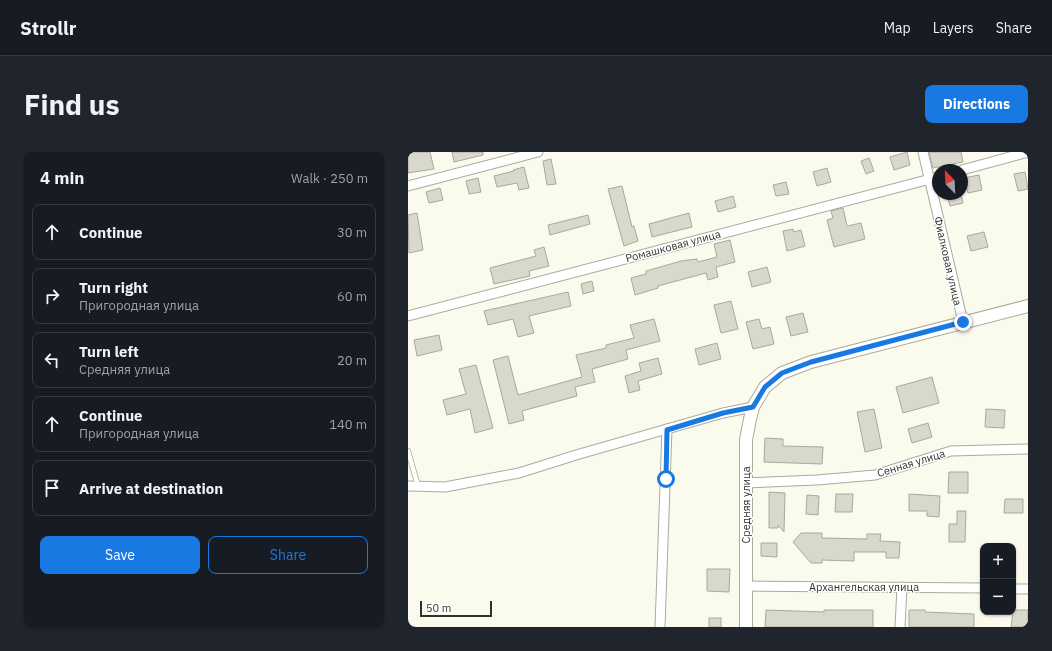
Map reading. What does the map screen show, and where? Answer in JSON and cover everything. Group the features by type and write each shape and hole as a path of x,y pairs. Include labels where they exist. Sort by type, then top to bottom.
{"street":[{"path":"408,186 538,152"},
{"name":"Фиалковая улица","path":"923,152 932,175"},
{"path":"968,168 1028,152"},
{"name":"Ромашковая улица","path":"408,316 932,178"},
{"name":"Фиалковая улица","path":"938,200 963,322"},
{"name":"Средняя улица","path":"746,627 746,440 753,407 765,387 782,373 811,362 1028,306"},
{"path":"413,486 445,487 519,473 723,413 753,407"},
{"path":"660,627 667,430"},
{"name":"Сенная улица","path":"745,483 817,480 875,475 950,451 1028,450"},
{"name":"Архангельская улица","path":"746,586 980,588"},
{"path":"900,627 902,588"},
{"path":"1016,589 1028,589"}],"lane":[{"path":"408,451 413,486"}],"building":[{"path":"408,152 430,152 434,169 408,173"},
{"path":"452,152 483,152 483,155 454,162"},
{"path":"907,152 910,165 894,170 890,157"},
{"path":"929,152 961,152 963,162 953,164 932,164"},
{"path":"869,158 874,171 866,174 861,161"},
{"path":"551,159 556,184 547,185 543,161"},
{"path":"524,167 529,188 519,190 517,183 497,187 494,176"},
{"path":"827,168 831,182 817,186 813,172"},
{"path":"1025,172 1028,189 1018,191 1014,174"},
{"path":"979,175 982,190 968,193 968,177"},
{"path":"478,178 481,192 469,194 466,181"},
{"path":"786,182 789,194 776,196 773,185"},
{"path":"622,186 632,227 634,226 638,241 624,246 608,189"},
{"path":"440,188 443,200 429,203 426,192"},
{"path":"733,196 736,207 718,212 715,201"},
{"path":"948,200 962,200 963,203 950,206"},
{"path":"843,208 847,226 861,223 865,239 834,247 827,220 833,218 831,211"},
{"path":"417,213 423,250 409,253 408,215"},
{"path":"689,213 692,227 652,237 649,224"},
{"path":"588,215 590,224 550,235 548,225"},
{"path":"793,229 794,232 801,230 805,246 787,251 783,231"},
{"path":"984,232 988,247 971,251 967,236"},
{"path":"730,240 735,262 716,267 718,277 708,280 706,273 658,286 658,288 635,295 631,278 646,274 646,271 681,261 697,259 698,262 717,257 714,244"},
{"path":"544,247 549,266 529,271 530,276 494,284 490,268 536,256 534,250"},
{"path":"767,267 771,282 752,287 748,272"},
{"path":"592,281 594,291 583,294 581,284"},
{"path":"568,292 571,306 529,316 534,333 518,337 513,319 488,325 484,311"},
{"path":"731,301 738,329 721,333 714,305"},
{"path":"803,313 808,332 791,336 786,317"},
{"path":"654,319 660,341 626,350 628,359 592,369 595,382 575,387 577,396 522,411 524,420 509,424 493,360 508,356 518,395 582,377 576,355 606,348 606,345 634,338 630,325"},
{"path":"759,319 762,329 770,327 774,344 753,349 746,322"},
{"path":"439,335 442,350 417,356 414,340"},
{"path":"717,343 721,359 699,365 695,349"},
{"path":"658,358 662,374 638,381 640,390 629,393 625,376 641,371 639,363"},
{"path":"476,365 493,428 475,433 470,409 447,415 443,400 466,394 459,369"},
{"path":"932,377 939,403 903,413 896,387"},
{"path":"874,409 882,448 865,452 857,412"},
{"path":"986,409 1005,410 1004,428 985,427"},
{"path":"928,423 932,437 912,443 908,429"},
{"path":"765,438 783,439 783,446 823,447 822,464 764,462"},
{"path":"949,472 968,472 968,493 948,493"},
{"path":"769,492 785,493 784,532 778,525 778,528 769,528"},
{"path":"836,494 853,494 852,512 835,512"},
{"path":"909,494 940,496 939,517 927,516 927,511 909,511"},
{"path":"807,495 819,496 818,515 806,514"},
{"path":"1005,499 1023,499 1023,513 1004,513"},
{"path":"957,511 966,511 965,542 949,542 949,524 957,524"},
{"path":"801,533 822,533 822,538 867,539 867,534 881,534 880,541 900,542 899,558 886,558 886,552 854,552 854,561 822,560 822,563 811,563 793,542"},
{"path":"761,543 777,543 777,557 761,556"},
{"path":"707,569 730,569 729,592 707,591"},
{"path":"766,610 824,612 824,610 873,610 873,627 765,627"},
{"path":"909,610 974,614 974,627 909,627"},
{"path":"1016,610 1028,610 1028,627 1011,627 1012,615 1016,615"},
{"path":"709,618 721,618 721,627 709,627"}],"route":[{"path":"666,479 667,430 723,413 753,407 765,387 782,373 811,362 963,322"}]}
